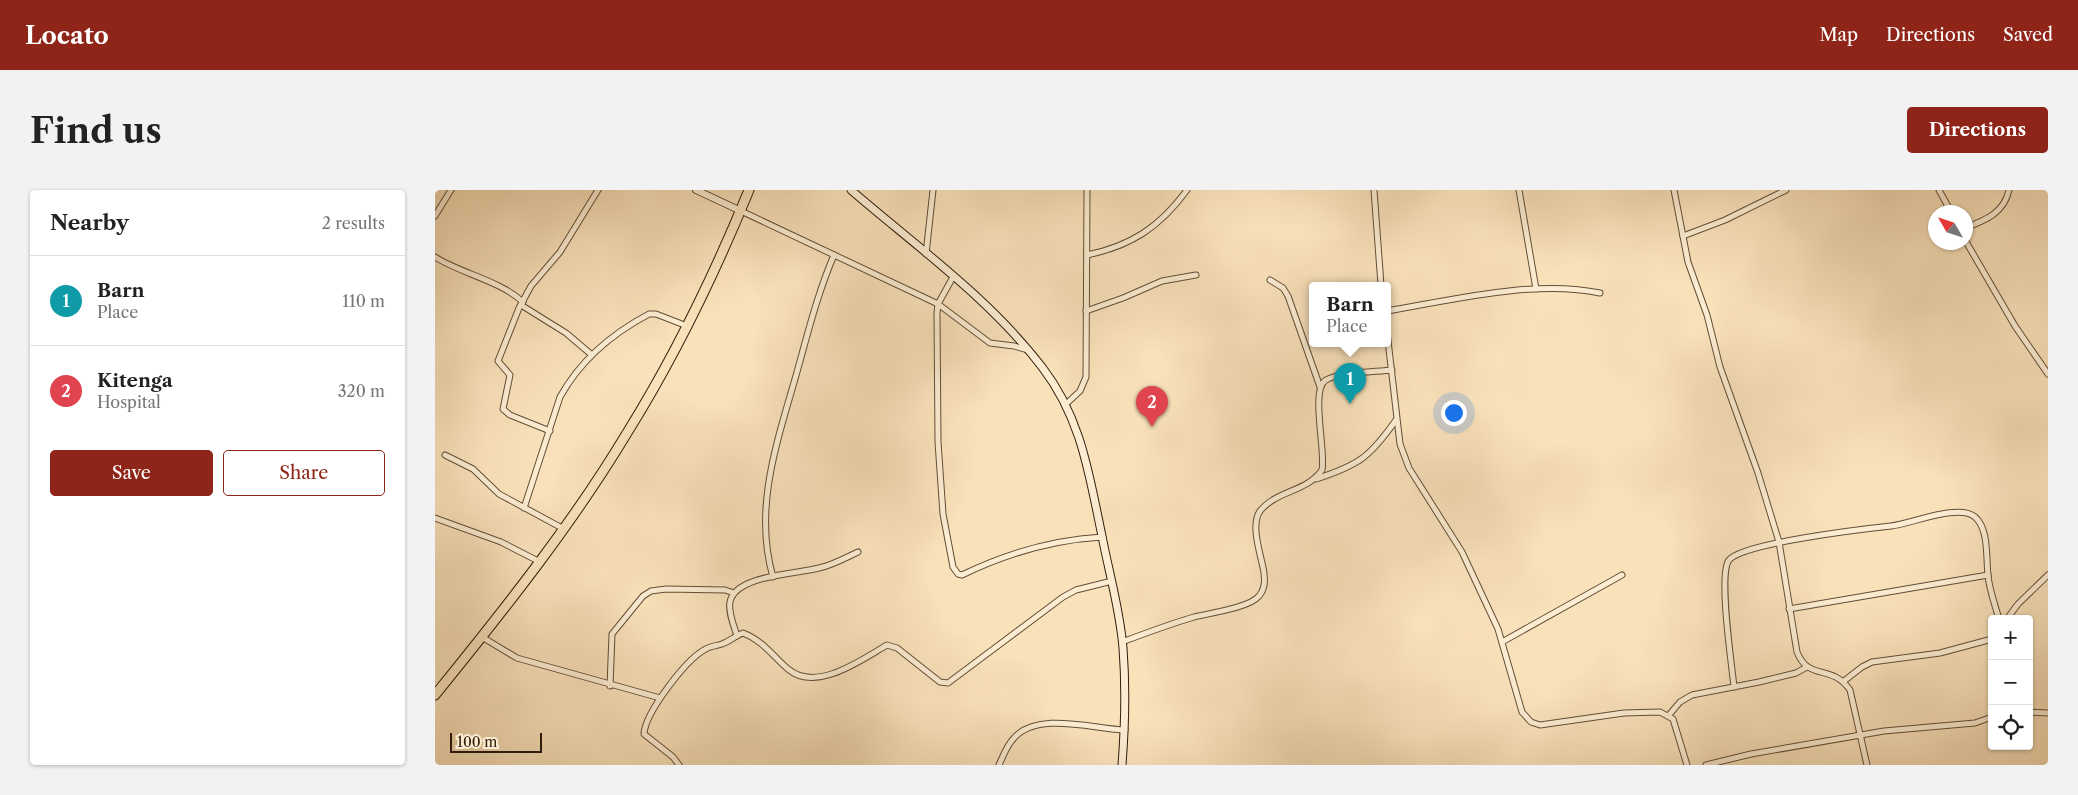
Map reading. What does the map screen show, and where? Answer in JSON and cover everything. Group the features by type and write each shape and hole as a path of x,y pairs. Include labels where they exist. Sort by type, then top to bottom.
{"highway":[{"path":"435,695 540,562 626,436 687,326 749,190"}],"main road":[{"path":"851,190 953,277 1029,351 1044,369 1065,404 1080,436 1112,581 1122,642 1126,690 1122,765"}],"street":[{"path":"435,216 451,190"},
{"path":"550,431 510,415 503,409 511,375 498,361 531,286 575,231 598,190"},
{"path":"695,190 938,304 990,343 1014,346 1029,351"},
{"path":"926,254 933,190"},
{"path":"1065,404 1080,391 1085,382 1087,190"},
{"path":"1087,255 1126,244 1139,238 1171,210 1187,190"},
{"path":"1374,190 1381,282"},
{"path":"1519,190 1536,290"},
{"path":"1674,190 1688,262 1707,314 1720,367 1758,473 1779,542 1797,652 1801,662 1807,668"},
{"path":"1683,236 1725,220 1786,190"},
{"path":"1939,190 1947,205"},
{"path":"1973,224 1993,215 2003,207 2009,190"},
{"path":"1971,250 2015,326 2048,374"},
{"path":"773,577 766,541 767,488 800,355 820,289 835,255"},
{"path":"435,257 450,266 498,286 566,333 592,355"},
{"path":"1086,311 1162,281 1197,275"},
{"path":"953,277 938,304 938,442 943,514 949,553 956,572 962,575 996,559 1044,544 1102,537"},
{"path":"1270,280 1283,288 1292,303 1320,387 1319,407 1324,464 1323,470 1313,480"},
{"path":"1391,310 1536,290 1578,288 1600,293"},
{"path":"524,508 560,397 569,381 592,355 609,339 649,314 656,314 687,326"},
{"path":"1389,347 1400,444 1409,468 1462,552 1499,629 1521,712 1531,722 1539,725 1624,713 1660,712 1669,715 1673,719 1687,765"},
{"path":"1320,387 1325,380 1334,377 1392,370"},
{"path":"1122,642 1195,617 1249,602 1259,597 1265,580 1257,536 1256,519 1259,512 1277,496 1313,480 1340,472 1366,457 1396,420"},
{"path":"445,455 473,469 499,494 562,528"},
{"path":"1734,687 1729,645 1725,567 1733,556 1747,549 1779,542 1899,526 1940,514 1962,512 1971,515 1979,522 1985,541 1987,575 1998,615"},
{"path":"435,518 501,542 540,562"},
{"path":"737,636 730,610 730,601 733,593 741,587 751,582 818,569 858,552"},
{"path":"1502,642 1623,575"},
{"path":"1789,609 1987,575"},
{"path":"2010,615 2018,604 2048,575"},
{"path":"679,765 673,757 644,734 645,724 660,698 683,669 703,650 743,634 751,636 800,677 814,677 836,672 887,645 897,648 940,682 948,683 1063,597 1076,590 1112,581"},
{"path":"610,686 612,634 643,596 651,591 666,589 725,590 733,593"},
{"path":"482,637 495,647 517,658 610,686 660,698"},
{"path":"1844,681 1861,667 1872,662 1939,653 1988,640"},
{"path":"1669,715 1680,702 1692,695 1776,678 1807,668 1833,674 1844,681 1850,690 1867,765"},
{"path":"2033,712 2048,713"},
{"path":"1706,765 1751,754 1860,735 1975,723 1988,718"},
{"path":"999,765 1012,740 1020,731 1033,725 1053,723 1125,730"}],"place":[{"name":"Barn","path":"1350,404"},
{"name":"Kitenga","path":"1152,427"}]}
